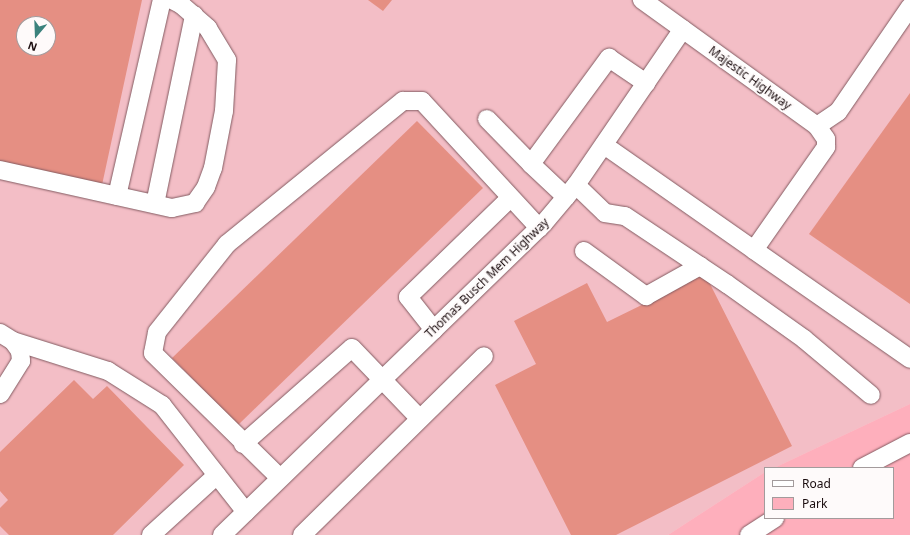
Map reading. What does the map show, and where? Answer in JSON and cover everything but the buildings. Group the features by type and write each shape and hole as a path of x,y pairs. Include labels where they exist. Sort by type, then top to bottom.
{"street":[{"path":"117,196 162,0"},
{"path":"0,170 172,208 195,204 206,187 213,168 224,112 227,60 208,28 194,15 172,0"},
{"path":"642,0 683,29"},
{"path":"754,250 824,154 826,139 817,126 838,112 910,7"},
{"path":"155,204 194,15"},
{"name":"Thomas Busch Mem Highway","path":"222,535 539,228 571,191 683,29"},
{"name":"Majestic Highway","path":"683,29 817,126"},
{"path":"531,164 609,58 646,83"},
{"path":"280,478 243,444 153,353 158,332 227,244 403,102 422,101 539,228"},
{"path":"487,119 531,164 605,212 625,216 700,266 804,339 871,395"},
{"path":"604,145 910,359"},
{"path":"434,330 408,297 510,198"},
{"path":"584,251 646,296 700,266"},
{"path":"0,394 20,361 20,351 6,337"},
{"path":"6,337 108,371 162,405 246,512"},
{"path":"243,444 352,348 420,419"},
{"path":"302,535 484,356"},
{"path":"864,467 910,443"},
{"path":"151,535 217,475"},
{"path":"749,535 773,519"}],"shaded area":[{"path":"0,0 910,0 910,404 776,467 764,467 764,473 668,535 0,535"}],"green space":[{"path":"910,404 910,535 668,535 764,473 764,519 894,519 894,467 776,467"}]}
